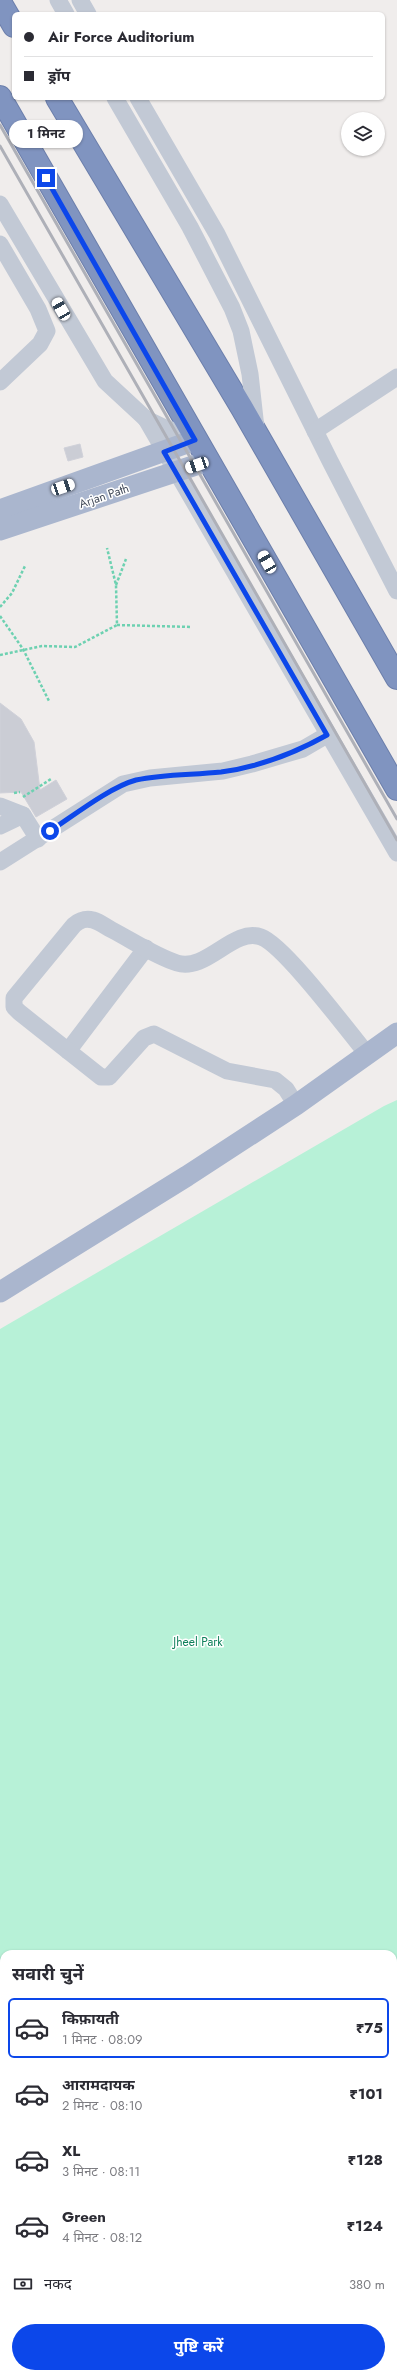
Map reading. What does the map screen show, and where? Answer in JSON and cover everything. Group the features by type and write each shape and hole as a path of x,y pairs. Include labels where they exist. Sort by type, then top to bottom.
{"highway":[{"path":"0,2 12,23"},
{"path":"0,97 397,789"},
{"path":"58,100 256,433 397,678"}],"main road":[{"name":"Arjan Path","path":"0,510 164,452 194,437"},
{"name":"Arjan Path","path":"0,530 208,461"},
{"path":"0,1292 187,1176 296,1105 397,1034"},
{"path":"0,1302 397,1051"}],"street":[{"path":"58,0 65,12"},
{"path":"80,0 87,12"},
{"path":"116,100 190,227 232,308 241,331 250,374 256,433"},
{"path":"139,100 217,234 397,591"},
{"path":"0,204 105,381 146,419 167,429 194,437"},
{"path":"0,244 38,309 47,331 40,344 0,382"},
{"path":"315,431 397,377"},
{"path":"146,419 327,735 397,853"},
{"path":"0,862 123,784 150,778 223,771 303,749 327,735"},
{"path":"0,806 21,807"},
{"path":"21,807 38,839"},
{"path":"0,826 21,807"},
{"path":"296,1105 286,1089 275,1080 227,1071 154,1034 144,1038 106,1078 97,1074 19,1012 14,1007 14,998 74,925 80,921 94,921 171,961 186,965 201,961 242,938 253,936 262,937 281,953 307,980 367,1054"},
{"path":"68,1051 146,948"}],"path":[{"path":"106,548 116,585 117,625"},
{"path":"116,585 126,559"},
{"path":"0,607 12,593 25,566"},
{"path":"0,616 23,648 49,701"},
{"path":"0,655 23,648 42,646 75,647 117,625 192,627"},
{"path":"21,807 51,779"},
{"path":"16,793 20,792"}],"green space":[{"name":"Jheel Park","path":"397,1100 397,1950 0,1950 0,1329 384,1106"}],"building":[{"path":"80,444 83,457 68,461 64,448"},
{"path":"0,703 21,719 34,742 40,790 56,780 67,799 36,817 21,792 0,793"}],"railway":[{"path":"0,125 397,819"},
{"path":"0,146 397,840"}],"route":[{"path":"46,178 195,440 164,452 327,735 303,749 276,758 223,771 150,778 123,784 50,831"}]}
